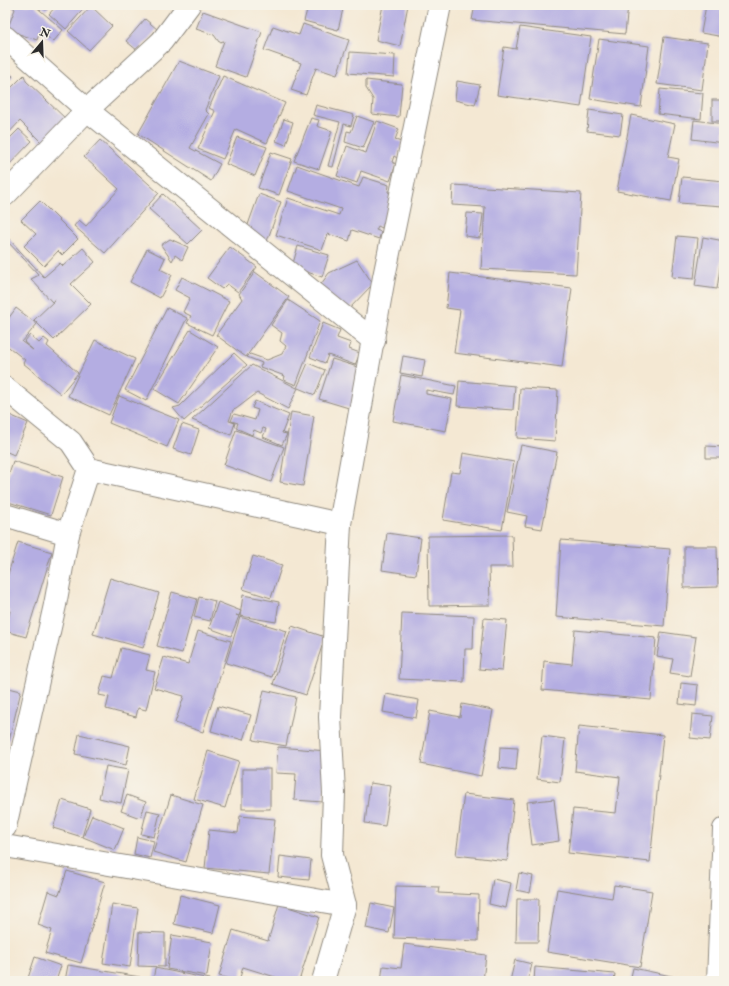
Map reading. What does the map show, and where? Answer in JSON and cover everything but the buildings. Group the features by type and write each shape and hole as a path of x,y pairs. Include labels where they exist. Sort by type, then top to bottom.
{"street":[{"path":"5,195 87,110 162,41 189,5"},
{"path":"323,981 346,905 332,855 334,793 330,717 340,524 374,342 384,277 440,5"},
{"path":"5,37 87,110 374,342"},
{"path":"5,388 71,442 89,469 340,524"},
{"path":"5,827 55,605 68,534 89,469"},
{"path":"5,515 68,534"},
{"path":"718,981 724,829"},
{"path":"5,846 346,905"}]}
